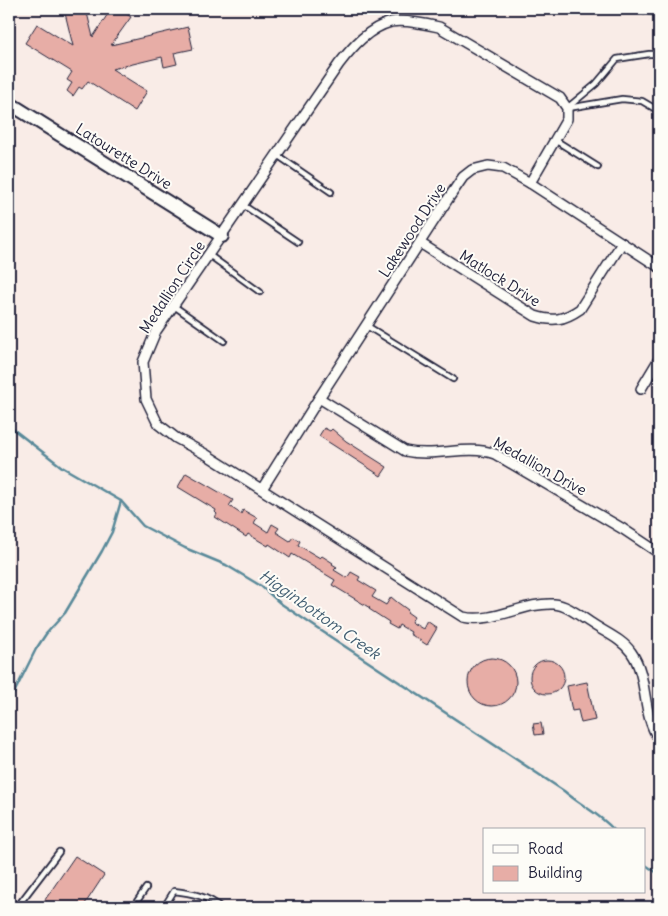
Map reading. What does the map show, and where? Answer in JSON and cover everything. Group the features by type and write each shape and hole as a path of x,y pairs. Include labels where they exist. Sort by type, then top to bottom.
{"street":[{"name":"Medallion Circle","path":"567,108 560,98 439,27 419,23 393,22 375,30 354,44 156,331 143,362 146,399 158,424 176,438 262,489 463,617 478,619 543,604 556,604 577,614 622,643 631,652 639,669 653,729 659,739"},
{"name":"Latourette Drive","path":"9,103 222,236"},
{"path":"530,183 567,119 567,108"},
{"name":"Lakewood Drive","path":"262,489 318,398 463,177 472,170 488,166 503,168 530,183 659,267"},
{"name":"Matlock Drive","path":"420,243 535,316 545,320 557,320 571,315 580,309 622,243"},
{"path":"641,389 659,359"},
{"name":"Medallion Drive","path":"318,398 405,451 441,454 478,449 495,454 623,529 659,553"}],"lane":[{"path":"567,108 596,84 617,59 659,54"},
{"path":"567,108 622,99 642,101 659,111"},
{"path":"555,140 598,167"},
{"path":"277,155 330,192"},
{"path":"243,205 298,242"},
{"path":"209,255 260,292"},
{"path":"174,306 224,341"},
{"path":"366,325 453,378"},
{"path":"17,907 59,852"},
{"path":"133,907 146,888"},
{"path":"164,907 174,891 194,894 216,903 220,907"}],"green space":[{"path":"619,9 659,9 659,17"}],"building":[{"path":"64,9 86,9 93,37 111,9 127,9 125,13 131,17 111,45 188,27 193,49 174,53 177,64 164,67 162,57 112,69 147,91 135,111 88,81 82,89 79,87 73,96 67,91 72,83 67,80 72,72 25,43 37,24 73,46"},
{"path":"324,428 330,431 332,429 346,441 387,467 381,476 319,436"},
{"path":"186,473 233,500 229,506 241,514 243,510 257,518 254,523 268,532 272,524 279,528 276,532 290,541 293,537 300,541 298,545 333,563 337,567 334,570 347,578 351,572 360,577 358,580 376,591 372,597 386,605 391,597 414,617 411,622 423,629 427,621 437,628 427,645 399,625 397,629 388,624 389,622 370,608 332,585 335,580 292,554 290,558 269,544 268,546 248,534 246,537 215,517 217,514 216,510 178,487"},
{"path":"492,658 501,660 509,665 514,673 516,682 514,691 509,699 501,704 492,706 483,704 475,699 470,691 468,682 470,673 475,665 483,660"},
{"path":"547,660 559,665 564,677 559,689 547,694 535,689 530,677 535,665"},
{"path":"587,682 595,720 581,723 578,710 572,711 567,686"},
{"path":"541,723 543,734 535,735 533,724"},
{"path":"75,856 104,875 83,907 40,907"}],"waterway":[{"name":"Higginbottom Creek","path":"9,426 62,467 121,501 143,526 185,548 226,565 261,586 280,603 564,791 603,819 612,828"},
{"path":"9,703 36,649 46,634 65,613 102,551 112,532 121,501"},
{"name":"Higginbottom Creek","path":"646,865 659,874"}]}
